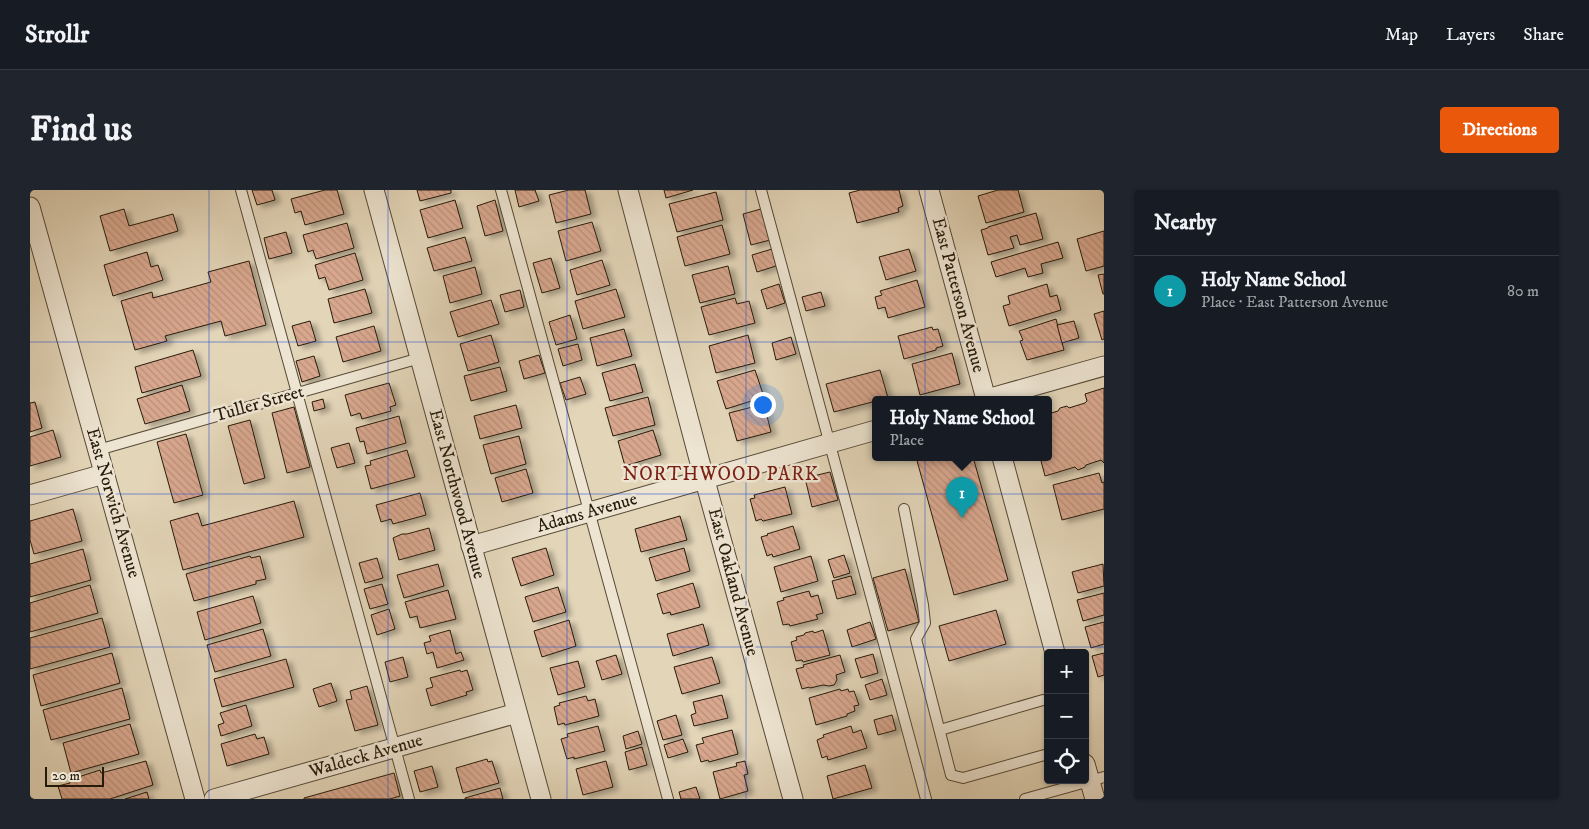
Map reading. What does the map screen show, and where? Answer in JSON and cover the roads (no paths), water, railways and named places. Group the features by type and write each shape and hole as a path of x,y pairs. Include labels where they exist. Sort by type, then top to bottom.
{"street":[{"name":"East Northwood Avenue","path":"374,190 541,799"},
{"name":"East Oakland Avenue","path":"628,190 705,480 793,799"},
{"name":"East Patterson Avenue","path":"929,190 986,396"},
{"name":"East Norwich Avenue","path":"30,207 195,799"},
{"path":"998,396 1104,366"},
{"name":"Adams Avenue","path":"471,546 872,431"},
{"path":"1003,461 1054,649"},
{"path":"30,495 104,474"},
{"name":"Waldeck Avenue","path":"214,799 517,713"},
{"path":"1093,774 1095,799"}],"lane":[{"path":"241,190 409,799"},
{"path":"501,190 668,799"},
{"path":"761,190 926,799"},
{"name":"Tuller Street","path":"98,450 420,358"},
{"path":"904,509 925,624 916,639 952,775 963,778 1044,755"},
{"path":"940,730 1043,700"},
{"path":"1025,799 1093,774"}],"place":[{"name":"Holy Name School","path":"962,518"}],"district":[{"name":"NORTHWOOD PARK","path":"721,474"}]}
